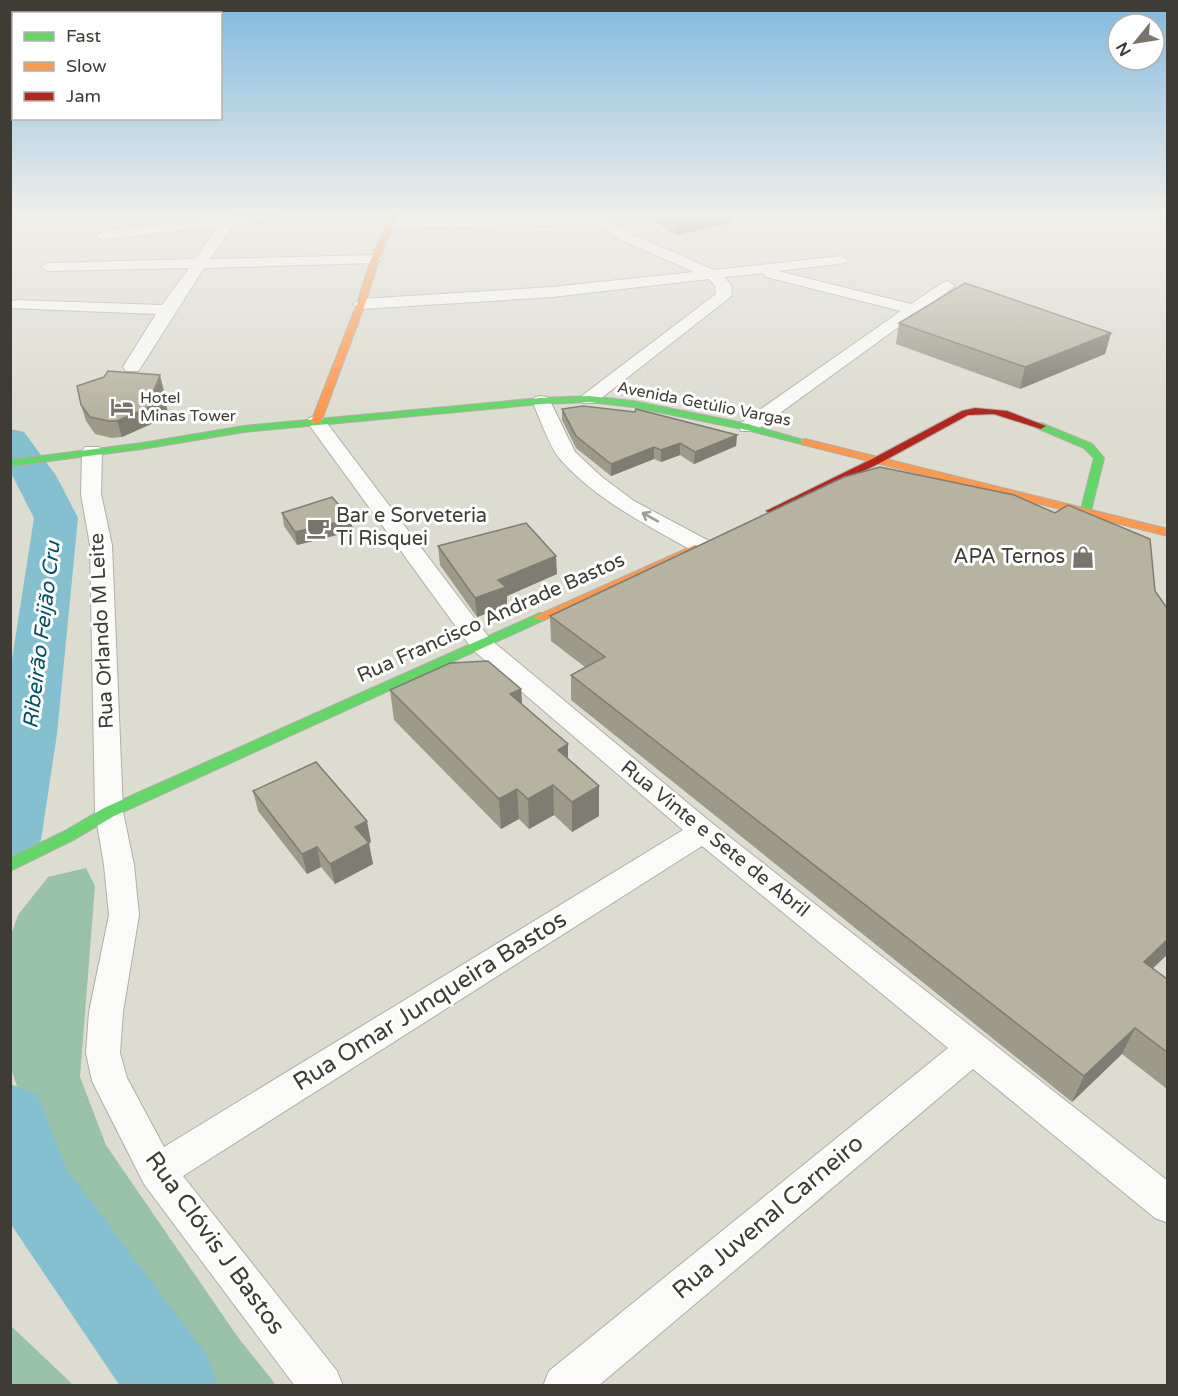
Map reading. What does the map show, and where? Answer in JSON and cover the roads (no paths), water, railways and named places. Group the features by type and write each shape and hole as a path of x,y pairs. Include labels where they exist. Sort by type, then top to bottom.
{"main road":[{"path":"316,422 368,281"},
{"name":"Avenida Getúlio Vargas","path":"10,463 81,452 142,446 244,429 541,401 589,399 633,404 748,427 1167,533"},
{"path":"762,516 876,461 965,413 988,409 1004,411 1071,437 1095,452 1099,458 1086,513"},
{"name":"Rua Francisco Andrade Bastos","path":"10,865 110,812 328,711 482,645 706,543"}],"street":[{"path":"132,367 167,310 188,281"},
{"path":"361,304 496,297 645,281"},
{"path":"589,399 718,302 724,295 723,285 719,281"},
{"path":"799,281 910,309"},
{"path":"748,427 910,309 947,286"},
{"path":"16,305 167,310"},
{"path":"541,401 567,455 595,481 627,505 706,543"},
{"name":"Rua Vinte e Sete de Abril","path":"316,422 482,645 703,831 1167,1205"},
{"name":"Rua Orlando M Leite","path":"81,452 92,494 101,545 110,812"},
{"name":"Rua Clóvis J Bastos","path":"110,812 124,915 106,1012 103,1053 110,1081 157,1172 322,1386"},
{"name":"Rua Omar Junqueira Bastos","path":"157,1172 703,831"},
{"name":"Rua Juvenal Carneiro","path":"564,1386 973,1048"}],"waterway":[{"name":"Ribeirão Feijão Cru","path":"10,441 36,477 56,518 29,734 10,840"},
{"name":"Ribeirão Feijão Cru","path":"10,1118 36,1192 174,1386"}],"place":[{"name":"Hotel Minas Tower","path":"122,407"},
{"name":"Bar e Sorveteria Ti Risquei","path":"318,528"},
{"name":"APA Ternos","path":"1083,557"}]}
